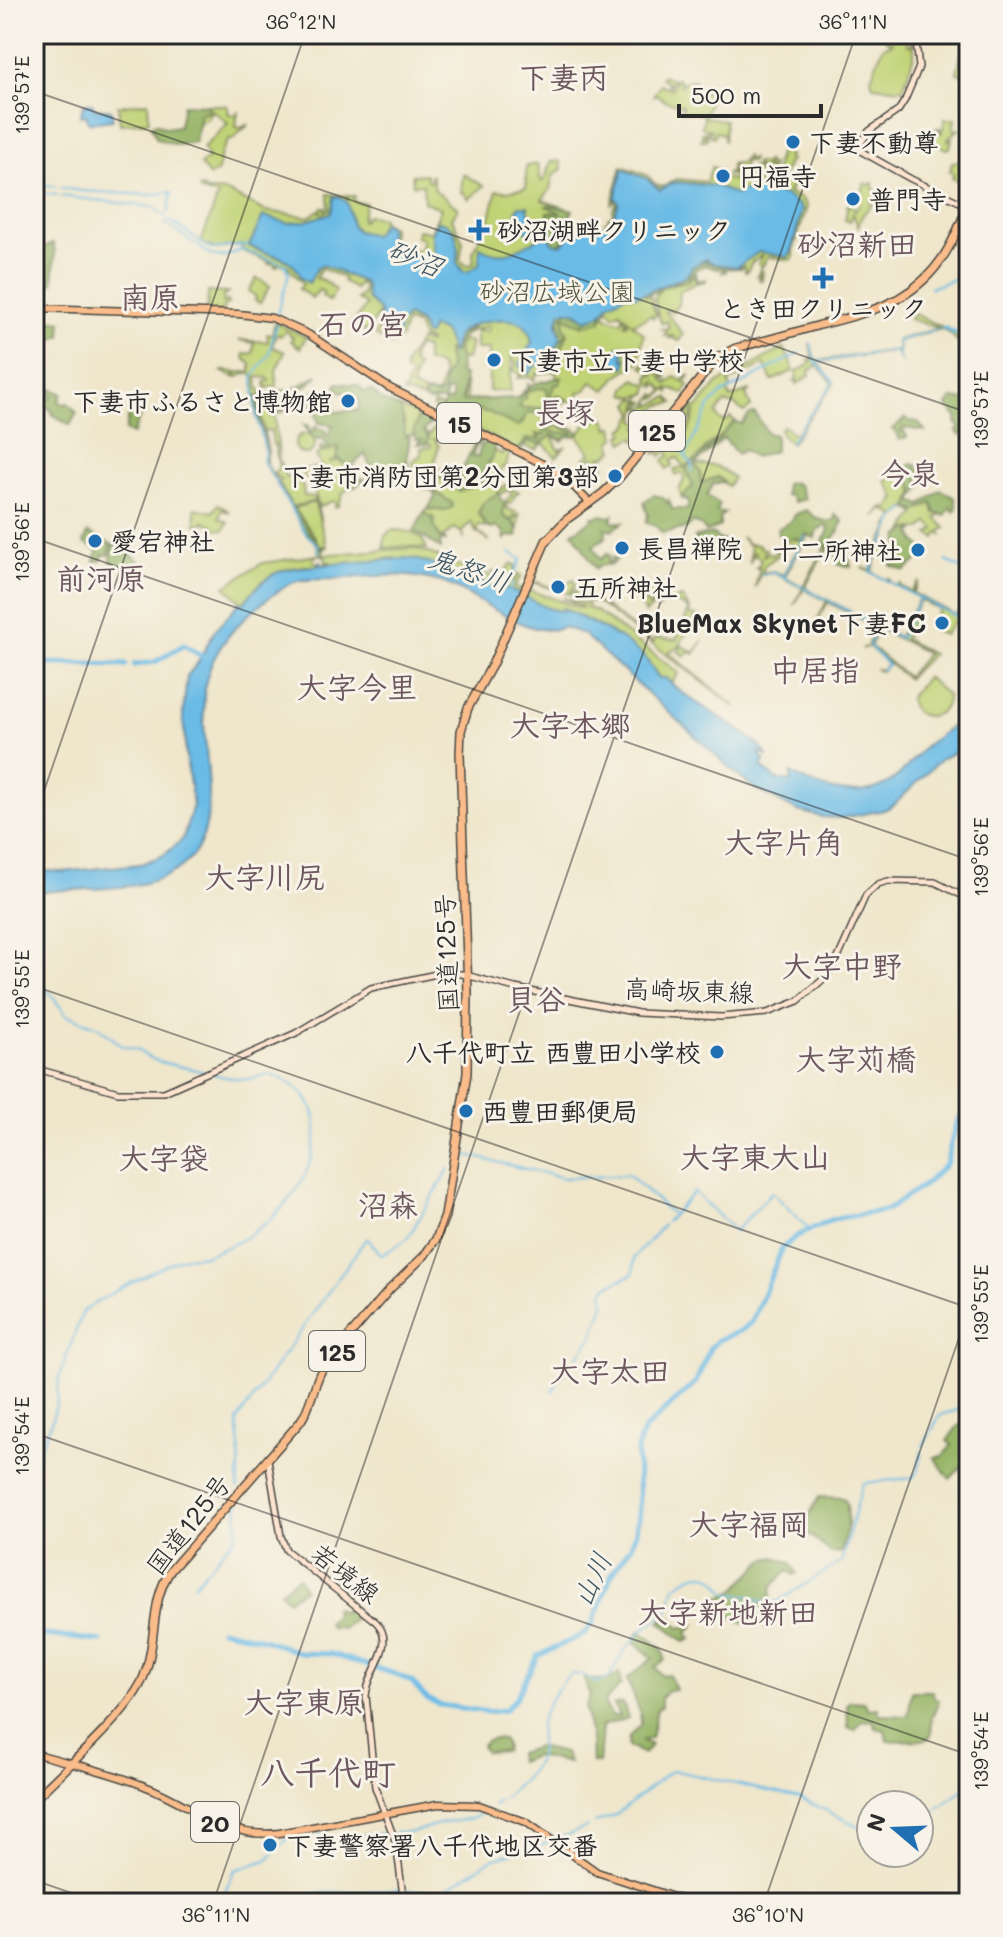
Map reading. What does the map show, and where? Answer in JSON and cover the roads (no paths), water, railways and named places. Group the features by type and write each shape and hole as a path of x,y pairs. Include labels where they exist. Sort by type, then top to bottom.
{"highway":[{"name":"国道125号","path":"34,1800 123,1709 138,1689 148,1666 159,1593 167,1576 305,1416 325,1364 390,1289 424,1256 440,1231 449,1198 466,1091 467,975 461,737 468,708 500,646 540,552 566,520 619,478 718,357 736,348 864,314 898,299 921,283 941,260 954,239 968,204"}],"main road":[{"path":"915,34 919,67 905,100 898,111 870,130 857,149 911,179 968,204"},
{"name":"15","path":"34,308 239,314 283,322 308,334 390,388 550,467 590,503"},
{"name":"高崎坂東線","path":"34,1068 108,1090 161,1092 179,1087 296,1033 371,988 441,973 467,975 640,1014 721,1017 767,1013 798,1001 827,976 866,895 878,884 888,881 935,882 969,899"},
{"name":"若境線","path":"266,1464 285,1548 292,1557 380,1626 385,1641 367,1685 368,1717 375,1787 396,1843 404,1903"},
{"name":"20","path":"34,1753 147,1786 225,1827 249,1834 279,1833 450,1803 492,1808 537,1828 597,1872 692,1903"}],"water":[{"path":"84,104 93,104 94,108 111,110 113,120 89,123 86,115 80,116"},
{"name":"砂沼","path":"623,169 646,178 660,190 675,182 716,186 736,195 754,187 788,198 802,210 791,253 788,257 759,252 737,267 715,264 706,259 692,267 686,276 645,293 635,296 627,294 610,303 601,314 587,320 574,311 561,311 557,324 561,338 550,359 535,366 529,374 519,366 532,342 525,327 518,322 500,320 470,326 458,335 452,353 444,332 432,327 425,335 420,323 407,316 400,324 398,334 386,337 379,310 367,299 365,283 323,265 317,268 309,283 286,260 249,246 263,216 288,223 306,221 331,213 334,197 337,196 347,202 352,225 357,231 374,235 382,223 389,226 388,243 395,249 425,259 434,253 432,237 435,225 438,221 445,223 456,237 457,262 467,272 479,265 480,247 499,254 507,253 548,234 553,243 561,245 567,240 568,230 587,225 604,227 614,216 619,202 615,198"},
{"path":"519,206 528,206 530,219 547,225 548,231 527,233 524,220 516,213"},
{"path":"620,346 624,347 622,355 628,358 623,359 627,362 625,367 612,364 609,360 612,352"},
{"path":"409,558 518,593 550,609 564,611 563,608 622,639 645,657 659,678 666,678 761,747 767,756 759,752 765,760 761,766 775,779 791,782 791,773 833,790 848,792 877,788 903,771 927,745 969,715 969,745 941,759 894,805 884,810 842,818 822,817 798,811 741,778 583,634 564,627 550,630 534,628 455,587 426,578 387,575 303,580 286,586 247,616 224,642 209,671 204,709 208,811 204,834 194,854 177,870 145,883 34,893 34,870 62,872 141,864 164,855 183,839 193,805 183,714 187,676 215,630 259,585 283,570 318,566 321,560 321,565"}],"waterway":[{"path":"34,184 56,187"},
{"path":"61,188 81,191"},
{"path":"82,191 149,195"},
{"path":"34,192 56,195"},
{"path":"150,195 172,192 168,213"},
{"path":"60,196 153,207 165,216"},
{"path":"169,220 211,249 248,245"},
{"path":"165,223 211,255 223,257 242,250 286,265"},
{"path":"277,314 289,274 286,265"},
{"path":"930,288 969,273"},
{"path":"276,324 269,355 253,377 256,415 265,451 263,461 306,534 318,545 319,552"},
{"path":"944,327 961,335 969,335"},
{"path":"899,350 897,341 942,328 957,335"},
{"path":"811,343 815,361"},
{"path":"834,382 816,362 897,350 899,358"},
{"path":"749,380 799,353"},
{"path":"692,471 692,464 685,456 710,406 722,393 748,381"},
{"path":"790,442 832,384"},
{"path":"680,442 677,447 684,454"},
{"path":"891,583 870,572 893,521 906,509"},
{"path":"783,577 805,536"},
{"name":"鬼怒川","path":"509,552 521,559 514,575"},
{"path":"946,561 969,572"},
{"path":"761,575 774,572 802,587"},
{"name":"鬼怒川","path":"510,591 512,582"},
{"path":"893,584 919,598"},
{"path":"804,588 827,600"},
{"path":"910,617 920,598 955,616 969,600"},
{"path":"829,601 877,626"},
{"path":"870,643 878,627 900,638 910,619"},
{"path":"134,665 155,662 184,645 206,659"},
{"path":"868,645 888,665 881,670"},
{"path":"34,663 126,665"},
{"path":"34,983 51,994 66,1015 99,1027 122,1046 139,1050 159,1061 204,1072"},
{"path":"34,1462 51,1423 59,1377 83,1311 179,1259 209,1254 248,1236 281,1208 305,1174 312,1154 316,1123 311,1106 301,1092 287,1081 270,1074 244,1079 213,1074"},
{"name":"山川","path":"221,1629 266,1640 300,1653 331,1654 395,1674 412,1682 426,1698 440,1705 488,1712 505,1710 515,1699 538,1656 584,1634 593,1623 612,1574 631,1546 636,1532 639,1507 637,1450 643,1431 696,1382 710,1348 718,1340 752,1322 782,1249 795,1237 832,1219 887,1210 928,1182 946,1164 956,1124 969,1103"},
{"path":"458,1153 564,1178 629,1175 673,1215"},
{"path":"238,1488 240,1446 237,1421 365,1240 368,1239 382,1255 407,1239 449,1169"},
{"path":"666,1222 694,1192 735,1231 772,1192 809,1229"},
{"path":"553,1391 592,1338 604,1305 603,1292 606,1287 633,1274 634,1258 663,1225"},
{"path":"923,1446 940,1415 969,1407"},
{"path":"504,1798 535,1765 540,1751 541,1721 562,1683 572,1674 582,1675 596,1683 608,1679 624,1651 648,1625 667,1613 675,1587 689,1578 705,1574 715,1579 729,1594 777,1602 841,1562 863,1483 912,1478 918,1471 922,1451"},
{"path":"194,1585 237,1534 238,1498"},
{"name":"山川","path":"34,1634 101,1641"},
{"path":"595,1823 616,1815 672,1770 800,1798 855,1825"},
{"path":"935,1810 969,1785"},
{"path":"493,1805 500,1800"},
{"path":"395,1832 416,1831 472,1818 488,1810"},
{"path":"557,1839 587,1827"},
{"path":"219,1903 235,1870 267,1860 291,1835 316,1831 328,1840 345,1845 366,1835 390,1833"},
{"path":"406,1890 443,1891 492,1859 551,1842"},
{"path":"278,1903 292,1894 400,1890"}],"place":[{"name":"下妻不動尊","path":"793,142"},
{"name":"円福寺","path":"723,176"},
{"name":"普門寺","path":"853,199"},
{"name":"砂沼湖畔クリニック","path":"479,230"},
{"name":"とき田クリニック","path":"823,278"},
{"name":"下妻市立下妻中学校","path":"494,360"},
{"name":"下妻市ふるさと博物館","path":"348,401"},
{"name":"下妻市消防団第2分団第3部","path":"615,476"},
{"name":"愛宕神社","path":"95,541"},
{"name":"長昌禅院","path":"622,548"},
{"name":"十二所神社","path":"918,550"},
{"name":"五所神社","path":"558,587"},
{"name":"BlueMax Skynet下妻FC","path":"942,623"},
{"name":"八千代町立 西豊田小学校","path":"717,1052"},
{"name":"西豊田郵便局","path":"466,1111"},
{"name":"下妻警察署八千代地区交番","path":"270,1845"}],"district":[{"name":"下妻丙","path":"564,76"},
{"name":"砂沼新田","path":"857,243"},
{"name":"南原","path":"150,296"},
{"name":"石の宮","path":"363,323"},
{"name":"長塚","path":"565,411"},
{"name":"今泉","path":"910,472"},
{"name":"前河原","path":"101,577"},
{"name":"中居指","path":"815,669"},
{"name":"大字今里","path":"357,686"},
{"name":"大字本郷","path":"570,724"},
{"name":"大字片角","path":"784,841"},
{"name":"大字川尻","path":"265,876"},
{"name":"大字中野","path":"842,965"},
{"name":"貝谷","path":"536,998"},
{"name":"大字苅橋","path":"856,1058"},
{"name":"大字東大山","path":"755,1156"},
{"name":"大字袋","path":"164,1157"},
{"name":"沼森","path":"388,1204"},
{"name":"大字太田","path":"610,1370"},
{"name":"大字福岡","path":"749,1523"},
{"name":"大字新地新田","path":"728,1611"},
{"name":"大字東原","path":"304,1701"},
{"name":"八千代町","path":"328,1771"}],"park label":[{"name":"砂沼広域公園","path":"557,291"}]}
